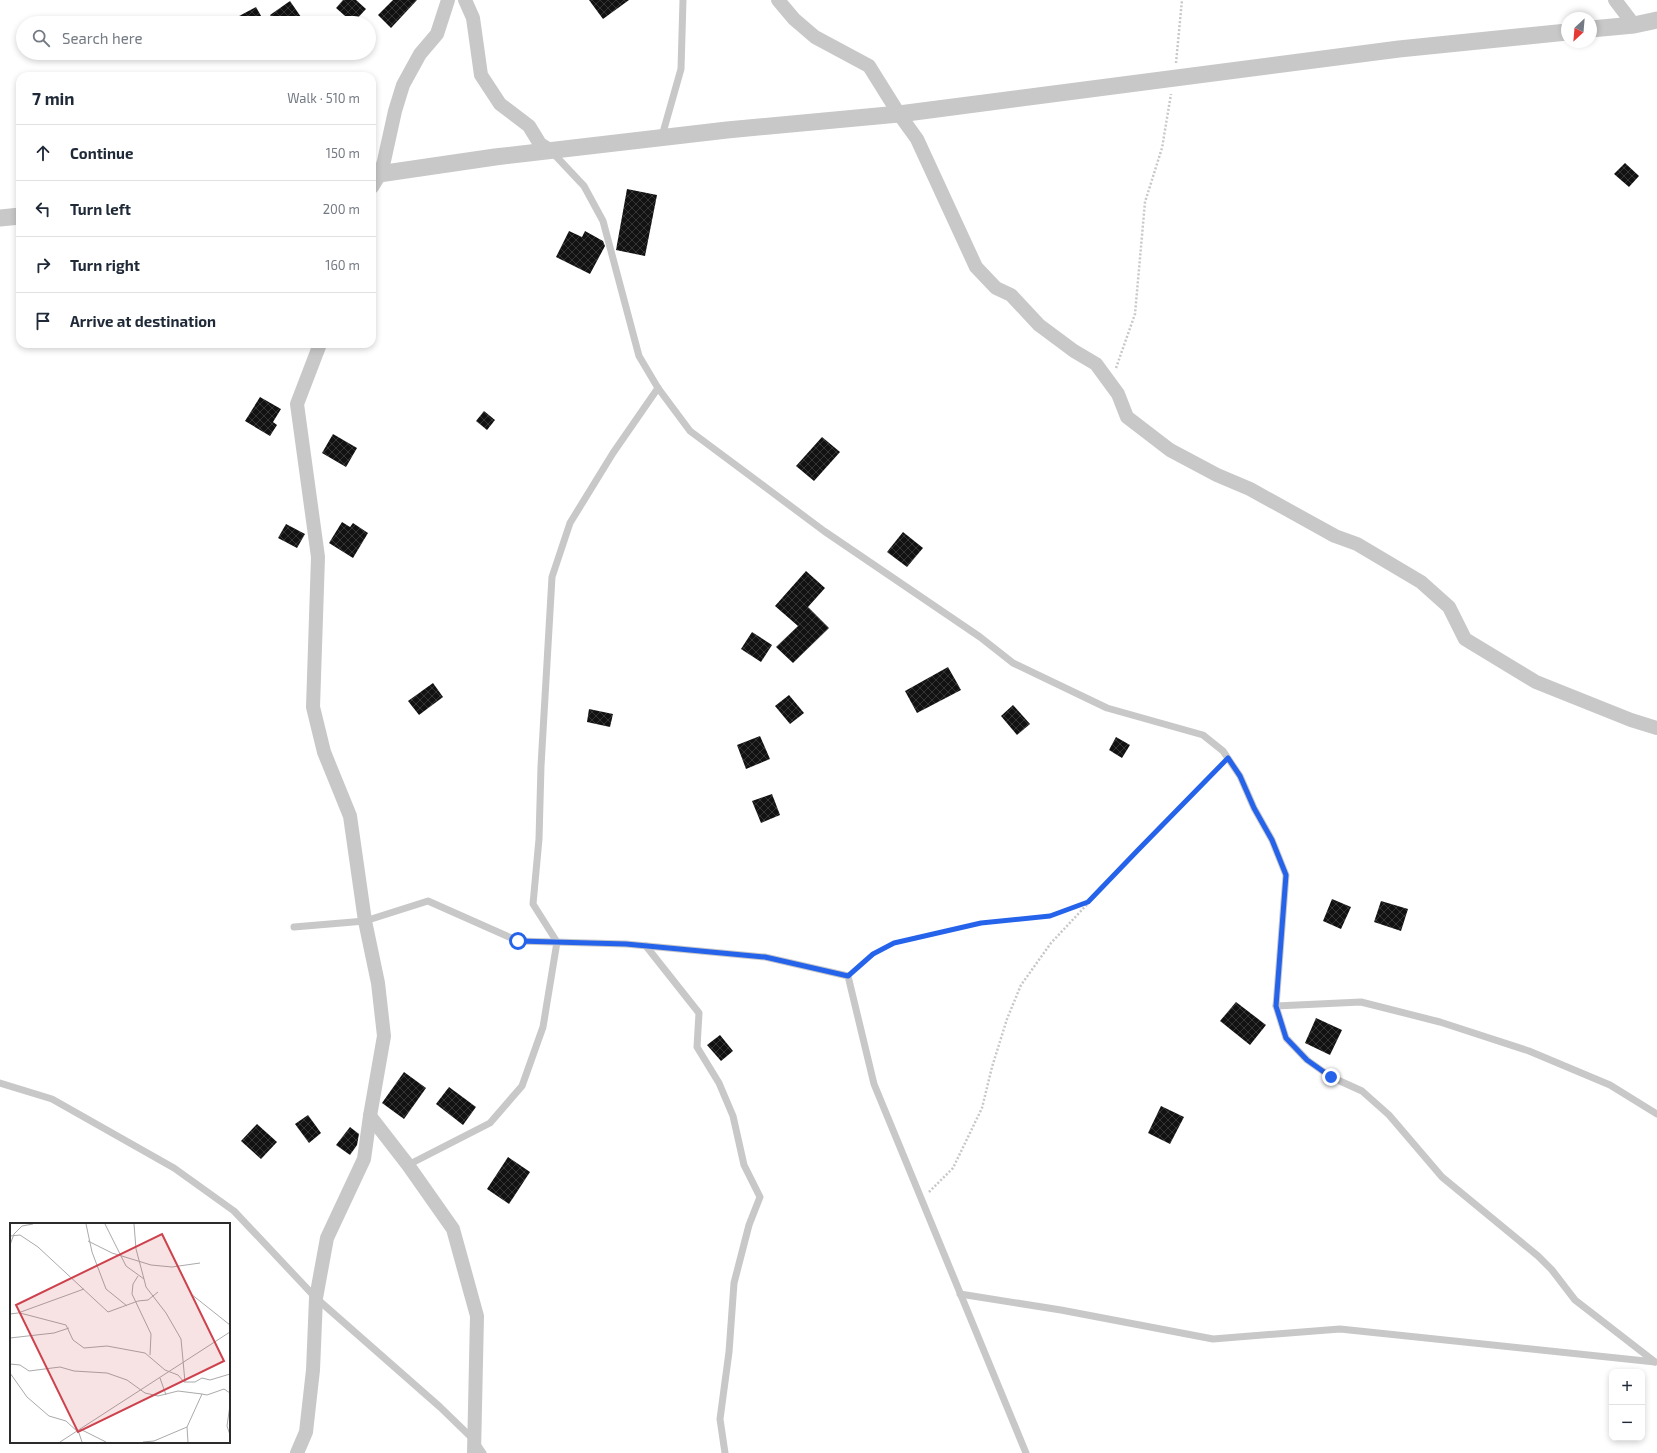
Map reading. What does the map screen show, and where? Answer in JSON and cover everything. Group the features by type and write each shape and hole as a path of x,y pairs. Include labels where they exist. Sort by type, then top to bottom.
{"street":[{"path":"376,175 384,161 395,111 403,85 420,54 437,34 448,0"},
{"path":"465,0 473,18 481,75 500,104 529,126 540,144 550,151"},
{"path":"778,0 794,20 815,37 869,66 899,114 917,139 976,267 996,288 1011,295 1039,325 1074,351 1096,364 1118,394 1127,417 1170,450 1217,475 1250,490 1335,536 1357,544 1422,582 1449,607 1465,639 1536,682 1631,720 1657,728"},
{"path":"1615,0 1634,25"},
{"path":"1597,28 1634,25 1657,20"},
{"path":"376,179 453,162 735,130 899,114 1399,49 1561,33"},
{"path":"0,218 16,216"},
{"path":"297,1453 306,1432 313,1370 316,1298 327,1238 364,1159 384,1036 378,983 365,921 350,816 324,752 313,707 318,557 298,404 319,348"},
{"path":"370,1116 408,1165 453,1229 477,1316 474,1447"}],"lane":[{"path":"662,138 681,69 684,0"},
{"path":"550,151 584,186 603,221 639,356 658,388 690,431 824,531 980,637 1013,663 1107,708 1203,735 1223,751 1240,776 1254,808 1272,840 1286,875 1276,1006 1286,1038 1307,1060 1331,1077 1362,1091 1389,1115 1442,1177 1538,1256 1552,1270 1575,1300 1656,1362"},
{"path":"408,1165 490,1123 522,1086 543,1026 557,942 533,904 539,839 541,766 552,577 570,523 613,453 658,388"},
{"path":"294,927 365,921 428,901 518,941 646,946 765,957 848,976 874,1084 1026,1453"},
{"path":"646,946 699,1013 697,1047 719,1083 733,1116 744,1165 760,1197 749,1225 734,1283 729,1352 720,1419 725,1453"},
{"path":"1276,1006 1361,1002 1440,1022 1529,1052 1602,1082 1657,1114"},
{"path":"0,1083 52,1099 174,1168 234,1211 316,1298 440,1407 474,1447 483,1453"},
{"path":"960,1294 1061,1310 1213,1339 1340,1328 1656,1362"}],"path":[{"path":"1110,383 1135,314 1145,202 1162,148 1174,78 1182,0"},
{"path":"921,1199 953,1168 982,1108 992,1067 1007,1019 1021,985 1051,943 1088,902 1228,758"},
{"path":"848,976 873,954 894,943 981,923 1050,916 1088,902"}],"building":[{"path":"343,0 356,0 366,9 360,16 345,16 336,8"},
{"path":"393,0 417,0 391,28 378,15"},
{"path":"589,0 629,0 603,19"},
{"path":"290,1 300,16 271,16 270,15"},
{"path":"256,7 261,16 239,16"},
{"path":"1625,163 1639,176 1629,187 1614,174"},
{"path":"627,189 657,195 645,256 616,250"},
{"path":"569,231 582,237 585,231 603,241 605,246 590,274 556,257"},
{"path":"260,397 281,409 273,422 277,425 270,436 245,421"},
{"path":"484,411 495,420 487,430 476,421"},
{"path":"333,434 357,448 346,467 322,453"},
{"path":"822,437 840,452 814,481 796,466"},
{"path":"342,522 350,527 353,523 368,533 353,558 329,543"},
{"path":"286,524 305,534 297,548 278,538"},
{"path":"903,532 923,548 907,567 887,552"},
{"path":"806,571 825,588 808,607 829,628 793,663 776,647 798,626 775,606"},
{"path":"752,632 772,645 761,662 741,649"},
{"path":"948,667 961,690 917,713 905,691"},
{"path":"433,683 443,697 419,715 408,701"},
{"path":"789,695 804,713 790,724 775,706"},
{"path":"1013,705 1030,724 1017,735 1001,716"},
{"path":"589,709 613,714 610,727 587,722"},
{"path":"760,736 770,759 746,769 737,745"},
{"path":"1116,737 1130,745 1122,758 1109,750"},
{"path":"772,794 780,815 761,823 752,801"},
{"path":"1332,899 1351,907 1341,929 1323,921"},
{"path":"1381,901 1408,909 1401,931 1374,922"},
{"path":"1236,1002 1266,1025 1250,1045 1220,1021"},
{"path":"1316,1018 1342,1030 1330,1055 1305,1043"},
{"path":"720,1035 733,1051 721,1061 707,1045"},
{"path":"404,1072 426,1088 404,1119 382,1103"},
{"path":"449,1087 476,1107 463,1125 436,1104"},
{"path":"1161,1106 1184,1117 1170,1144 1148,1133"},
{"path":"308,1115 321,1133 309,1143 295,1124"},
{"path":"257,1124 277,1142 261,1159 241,1141"},
{"path":"350,1127 359,1134 357,1145 350,1155 336,1145"},
{"path":"508,1157 530,1172 509,1204 487,1189"}],"route":[{"path":"518,941 626,944 765,957 848,976 873,954 894,943 981,923 1050,916 1088,902 1228,758 1240,776 1254,808 1272,840 1286,875 1276,1006 1286,1038 1307,1060 1331,1077"}]}
